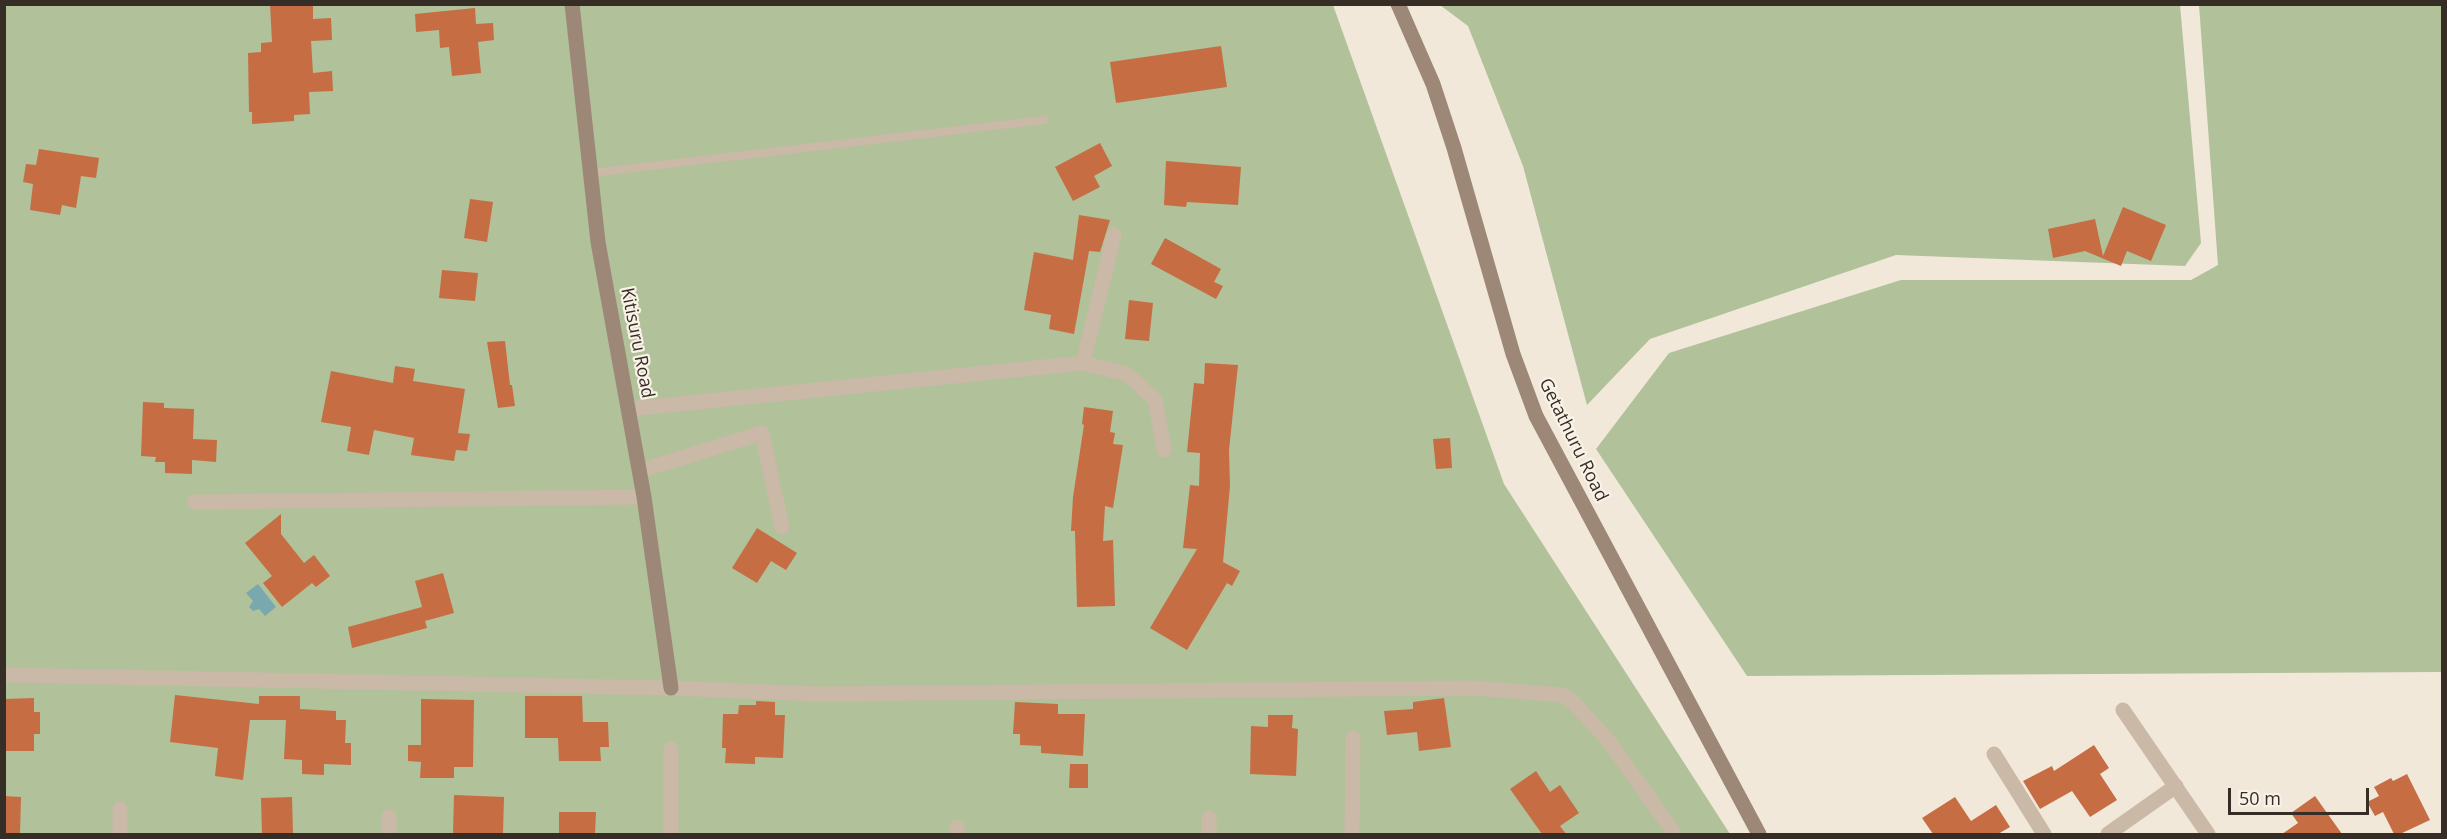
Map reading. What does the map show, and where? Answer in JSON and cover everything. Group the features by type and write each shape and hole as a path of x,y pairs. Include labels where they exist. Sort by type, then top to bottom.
{"main road":[{"name":"Kitisuru Road","path":"572,4 598,242 644,497 671,688"},
{"name":"Getathuru Road","path":"1398,4 1432,84 1454,148 1513,354 1536,416 1759,834"}],"street":[{"path":"1083,363 1114,235"},
{"path":"629,409 1083,363 1127,374 1155,399 1164,450"},
{"path":"639,471 762,433 782,527"},
{"path":"195,502 644,497"},
{"path":"4,675 671,688 818,694 1473,688 1562,695 1572,701 1608,740 1675,834"},
{"path":"2124,710 2208,834"},
{"path":"1352,834 1353,738"},
{"path":"670,749 670,834"},
{"path":"1994,754 2044,834"},
{"path":"2108,834 2176,786"},
{"path":"120,808 120,834"},
{"path":"388,834 389,817"},
{"path":"1209,818 1209,834"}],"lane":[{"path":"591,173 1044,120"}],"green space":[{"path":"5,4 1333,5 1504,484 1730,834 5,834"},
{"path":"1440,5 2180,5 2201,243 2185,266 1896,255 1650,339 1587,405 1523,166 1468,26"},
{"path":"2199,5 2442,5 2442,672 1747,676 1596,449 1669,353 1901,280 2191,280 2218,265"}],"water":[{"path":"258,584 276,607 265,616 259,609 253,611 249,607 253,601 246,593"}],"building":[{"path":"270,4 313,4 313,19 331,18 332,40 311,41 313,73 332,71 333,91 309,92 310,114 294,115 294,121 252,124 252,112 249,112 248,53 261,52 261,43 272,42"},
{"path":"475,8 476,24 493,23 494,40 478,42 481,73 452,76 449,47 440,48 439,30 416,32 415,14"},
{"path":"1221,46 1227,87 1116,103 1110,62"},
{"path":"1100,143 1112,166 1094,176 1100,187 1073,201 1055,167"},
{"path":"39,149 99,158 96,178 81,176 76,208 62,205 60,215 30,210 33,184 23,182 26,164 36,165"},
{"path":"1166,161 1241,167 1238,205 1187,202 1186,207 1164,205"},
{"path":"470,199 493,202 487,242 464,238"},
{"path":"2123,207 2166,225 2151,261 2127,251 2121,266 2085,251 2053,258 2048,229 2095,219 2103,256"},
{"path":"1079,215 1110,220 1100,252 1089,251 1074,334 1049,329 1051,315 1024,310 1034,252 1073,260"},
{"path":"1165,238 1221,269 1214,282 1223,286 1216,299 1151,264"},
{"path":"442,270 478,273 475,301 439,298"},
{"path":"1129,300 1153,303 1149,341 1125,339"},
{"path":"505,341 515,406 498,408 487,342"},
{"path":"1205,363 1238,365 1229,450 1230,486 1223,562 1240,571 1232,586 1227,583 1187,650 1150,628 1197,549 1183,548 1190,485 1199,486 1200,453 1187,452 1194,383 1204,384"},
{"path":"395,366 415,369 413,381 465,389 458,433 470,434 467,451 456,450 454,461 411,455 414,438 374,430 369,455 347,451 351,427 321,422 331,371 393,383"},
{"path":"143,402 164,403 164,408 194,409 193,439 217,440 216,462 192,460 192,474 165,473 165,462 155,462 156,457 141,456"},
{"path":"1084,407 1113,411 1110,432 1115,433 1113,444 1123,445 1113,508 1105,506 1103,541 1113,540 1115,606 1077,607 1075,531 1071,531 1073,497 1084,425 1082,424"},
{"path":"1450,438 1452,468 1436,469 1433,439"},
{"path":"281,514 281,534 304,563 314,555 330,576 316,587 312,583 282,607 263,583 272,576 245,543"},
{"path":"757,528 797,553 786,570 771,561 757,583 732,568"},
{"path":"443,573 454,613 425,621 427,628 352,648 348,627 422,607 415,581"},
{"path":"175,695 259,704 259,696 300,696 300,709 336,711 336,720 346,720 345,743 351,743 351,765 324,764 324,775 302,774 302,760 284,759 286,720 250,720 243,780 215,776 218,748 170,742"},
{"path":"525,696 582,696 583,722 608,722 609,747 600,747 601,761 559,761 558,738 525,738"},
{"path":"34,698 34,712 40,712 40,734 34,734 34,751 4,751 4,699"},
{"path":"1444,698 1451,747 1419,751 1417,732 1387,735 1384,711 1413,709 1413,702"},
{"path":"421,699 474,700 473,767 454,767 454,778 420,778 421,762 408,761 408,745 421,745"},
{"path":"756,701 775,702 775,715 785,715 783,758 755,757 755,764 725,763 726,748 722,748 723,714 738,714 739,705 756,705"},
{"path":"1015,702 1058,704 1058,714 1085,714 1083,756 1041,753 1041,746 1020,745 1020,734 1013,734"},
{"path":"1268,715 1293,715 1292,728 1298,729 1296,776 1250,774 1251,726 1268,727"},
{"path":"2094,745 2109,768 2100,774 2117,800 2090,817 2072,791 2040,809 2023,781 2052,766 2054,771"},
{"path":"1070,764 1088,764 1088,788 1069,788"},
{"path":"1536,771 1550,792 1560,785 1579,813 1560,826 1566,834 1542,834 1510,789"},
{"path":"2407,774 2430,820 2400,834 2394,834 2383,812 2375,816 2367,802 2379,796 2374,787 2391,778 2393,781"},
{"path":"454,795 504,797 503,834 453,834"},
{"path":"4,796 21,797 20,834 4,834"},
{"path":"2315,796 2342,834 2282,834 2298,823 2291,813"},
{"path":"292,797 293,834 262,834 261,798"},
{"path":"1955,797 1971,821 1996,805 2010,827 1998,834 1933,834 1922,818"},
{"path":"559,812 596,812 595,834 559,834"}]}
